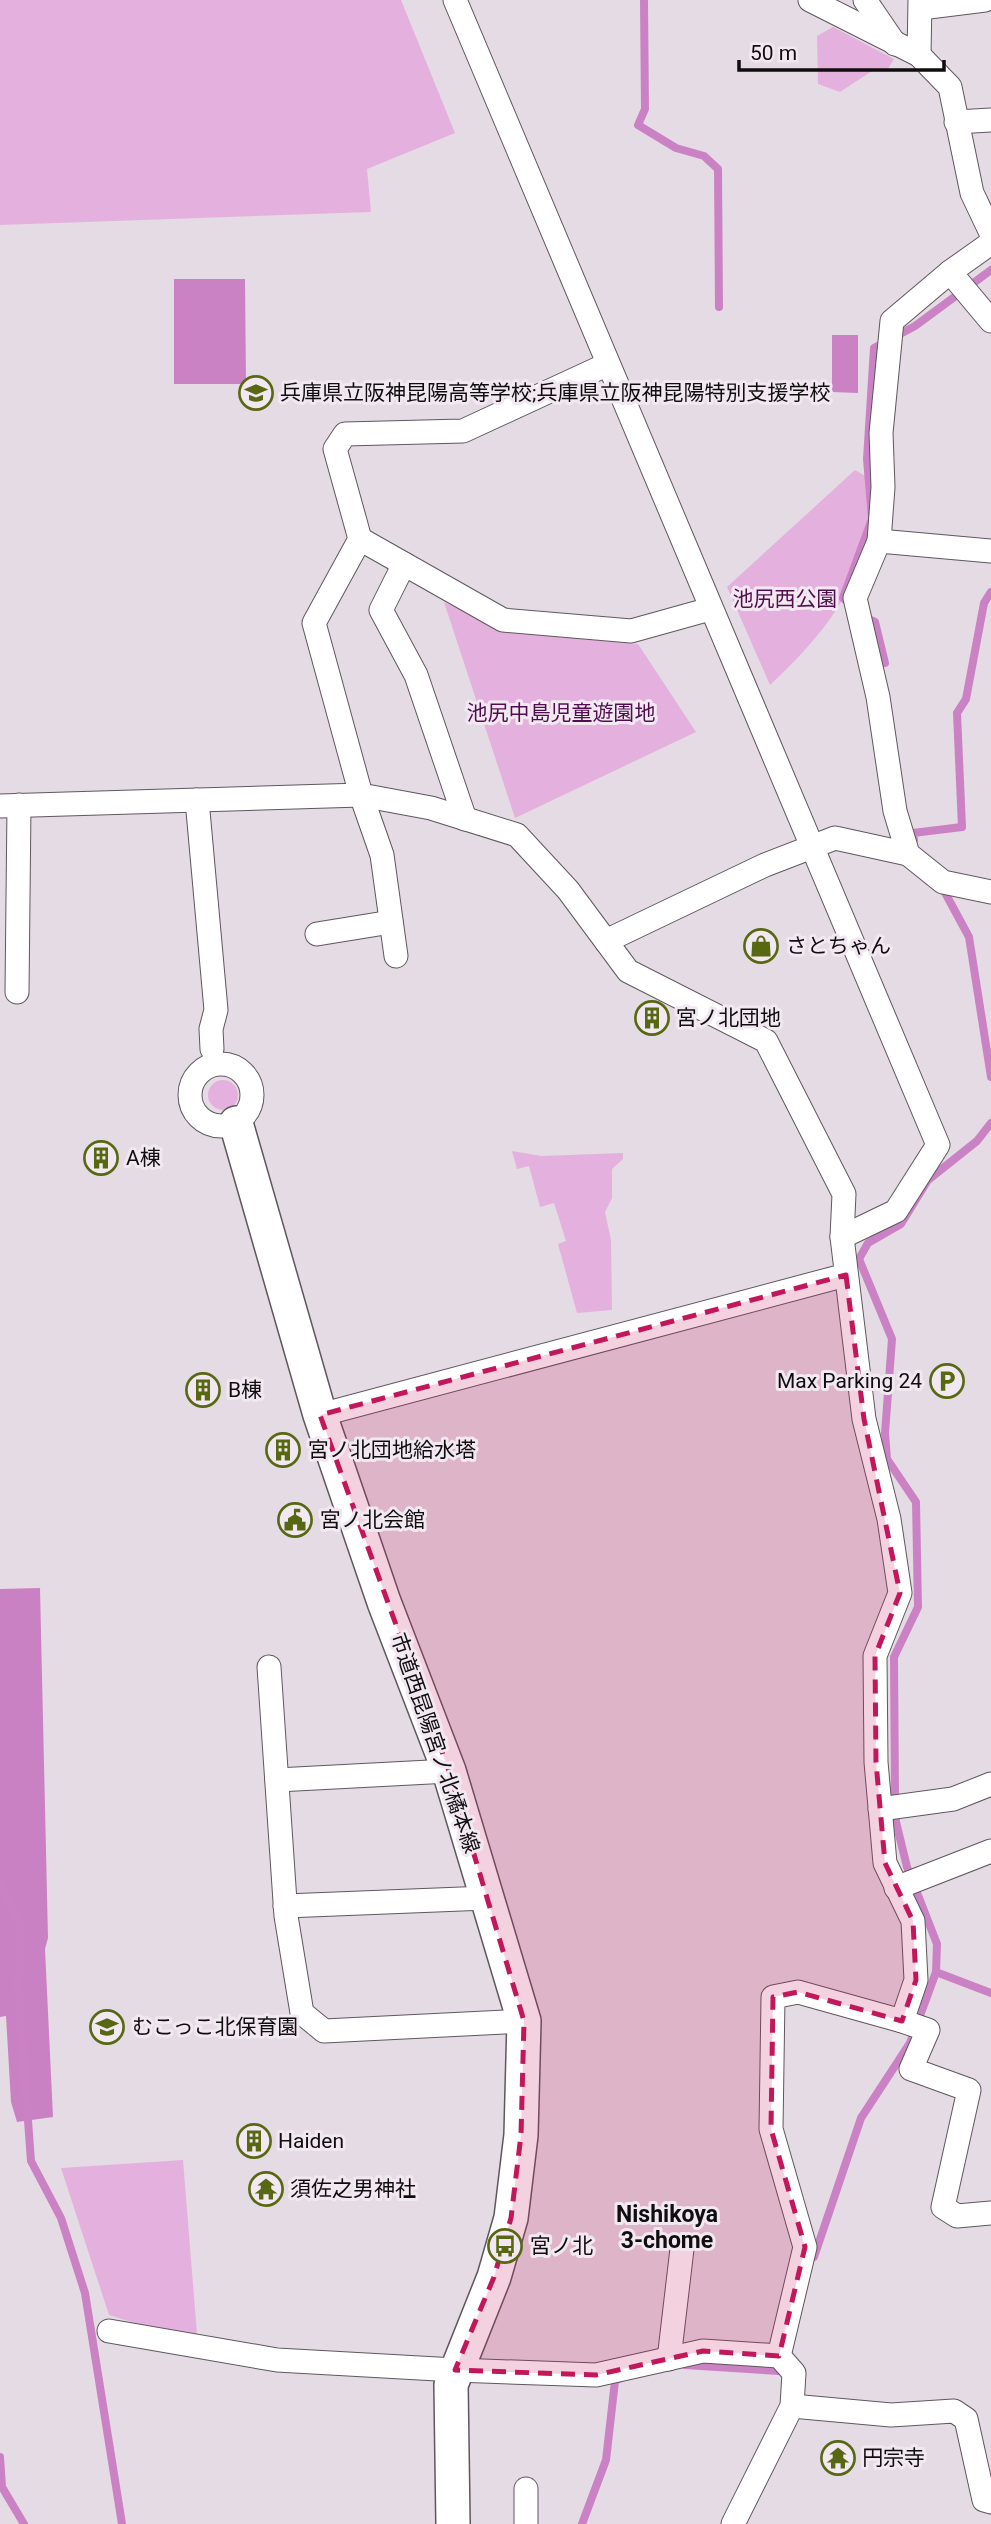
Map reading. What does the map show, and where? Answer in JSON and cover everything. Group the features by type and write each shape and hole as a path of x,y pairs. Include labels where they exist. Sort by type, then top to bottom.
{"street":[{"path":"455,0 938,1145 897,1211 842,1237"},
{"path":"810,0 919,55 950,86 972,193 991,233"},
{"path":"866,0 897,46"},
{"path":"919,55 921,4 985,0"},
{"path":"956,122 991,120"},
{"path":"908,854 895,811 878,697 855,598 879,541 883,487 881,433 892,321 950,272 991,243"},
{"path":"950,272 991,321"},
{"path":"396,956 382,855 361,795 314,623 360,539 335,449 345,434 463,431 608,364"},
{"path":"360,539 503,620 631,631 710,609"},
{"path":"879,541 991,551"},
{"path":"404,564 381,610 415,675 465,819"},
{"path":"17,992 9,805 361,795 431,808 517,835 568,890 628,971 766,1041 844,1194 842,1237 864,1419 889,1519 900,1593 875,1656 876,1762 892,1808 885,1863 913,1922 916,1980 902,2021"},
{"path":"197,800 216,1010 211,1029 212,1049"},
{"path":"606,941 765,865 835,838 908,854 943,882 991,892"},
{"path":"317,934 391,922"},
{"name":"市道西昆陽宮ノ北橘本線","path":"236,1123 320,1415 388,1614 449,1771 524,2021 521,2135 511,2218 494,2277 455,2370 450,2396 453,2524"},
{"path":"320,1415 846,1275"},
{"path":"269,1667 285,1906 302,2013 324,2031 524,2021"},
{"path":"277,1780 449,1771"},
{"path":"892,1808 953,1798 991,1784"},
{"path":"897,1888 991,1851"},
{"path":"285,1906 487,1898"},
{"path":"779,2356 805,2247 771,2129 773,1997 798,1992 928,2030 911,2069 970,2090 943,2207 957,2216 991,2213"},
{"path":"669,2359 682,2249"},
{"path":"109,2331 277,2360 455,2370 596,2375 703,2351 779,2356 794,2373 792,2406 733,2524"},
{"path":"792,2406 891,2415 954,2411 966,2419 984,2500 991,2502"},
{"path":"526,2489 526,2524"}],"highlighted area":[{"path":"846,1275 864,1419 900,1593 875,1656 876,1762 885,1863 913,1921 916,1980 902,2021 798,1992 773,1997 771,2129 805,2247 779,2356 703,2351 596,2375 455,2370 494,2277 511,2218 521,2135 524,2021 449,1771 320,1415"}],"green space":[{"path":"0,0 401,0 455,133 367,169 371,212 0,225"},
{"path":"833,27 894,59 886,72 875,69 840,92 818,84 817,36"},
{"name":"池尻西公園","path":"855,470 874,481 870,533 861,562 830,620 770,685 727,587"},
{"name":"池尻中島児童遊園地","path":"444,602 508,632 638,644 696,732 515,818"},
{"path":"223,1080 234,1084 238,1095 234,1106 223,1110 212,1106 208,1095 212,1084"},
{"path":"512,1151 541,1156 623,1153 623,1159 612,1169 612,1198 605,1212 611,1240 612,1310 577,1313 558,1244 566,1241 554,1203 540,1207 529,1166 517,1169"},
{"path":"183,2160 197,2334 154,2329 109,2315 61,2168"}],"shaded area":[{"path":"174,279 245,279 246,384 174,384"},
{"path":"832,335 858,335 858,393 832,392"},
{"path":"40,1588 48,1938 45,1949 53,2117 17,2122 11,2102 6,2016 0,2017 0,1589"}],"waterway":[{"path":"644,0 645,109 638,125 676,148 704,156 718,169 719,307"},
{"path":"851,605 843,598 872,519 867,459 874,348 915,326 991,270"},
{"path":"914,840 913,833 962,827 957,713 966,699 984,603 991,592"},
{"path":"862,616 875,622 885,663"},
{"path":"942,887 969,937 991,1077"},
{"path":"991,1123 977,1141 928,1180 901,1224 868,1243 859,1259 892,1339 885,1433 887,1459 916,1502 918,1607 894,1657 896,1822 907,1867 937,1944 936,1972 991,1993"},
{"path":"0,1882 21,1924 18,1985 31,2161 61,2218 85,2293 122,2524"},
{"path":"814,2257 861,2118 910,2043 936,1972"},
{"path":"685,2365 779,2371 781,2363"},
{"path":"582,2524 606,2460 615,2381 621,2378"},
{"path":"0,2457 2,2487 24,2524"}],"place":[{"name":"兵庫県立阪神昆陽高等学校;兵庫県立阪神昆陽特別支援学校","path":"256,393"},
{"name":"さとちゃん","path":"761,946"},
{"name":"宮ノ北団地","path":"652,1018"},
{"name":"A棟","path":"101,1158"},
{"name":"Max Parking 24","path":"947,1381"},
{"name":"B棟","path":"203,1390"},
{"name":"宮ノ北団地給水塔","path":"283,1450"},
{"name":"宮ノ北会館","path":"295,1520"},
{"name":"むこっこ北保育園","path":"107,2027"},
{"name":"Haiden","path":"254,2141"},
{"name":"須佐之男神社","path":"266,2189"},
{"name":"宮ノ北","path":"505,2246"},
{"name":"円宗寺","path":"838,2458"}],"district":[{"name":"Nishikoya 3-chome","path":"667,2227"}]}
